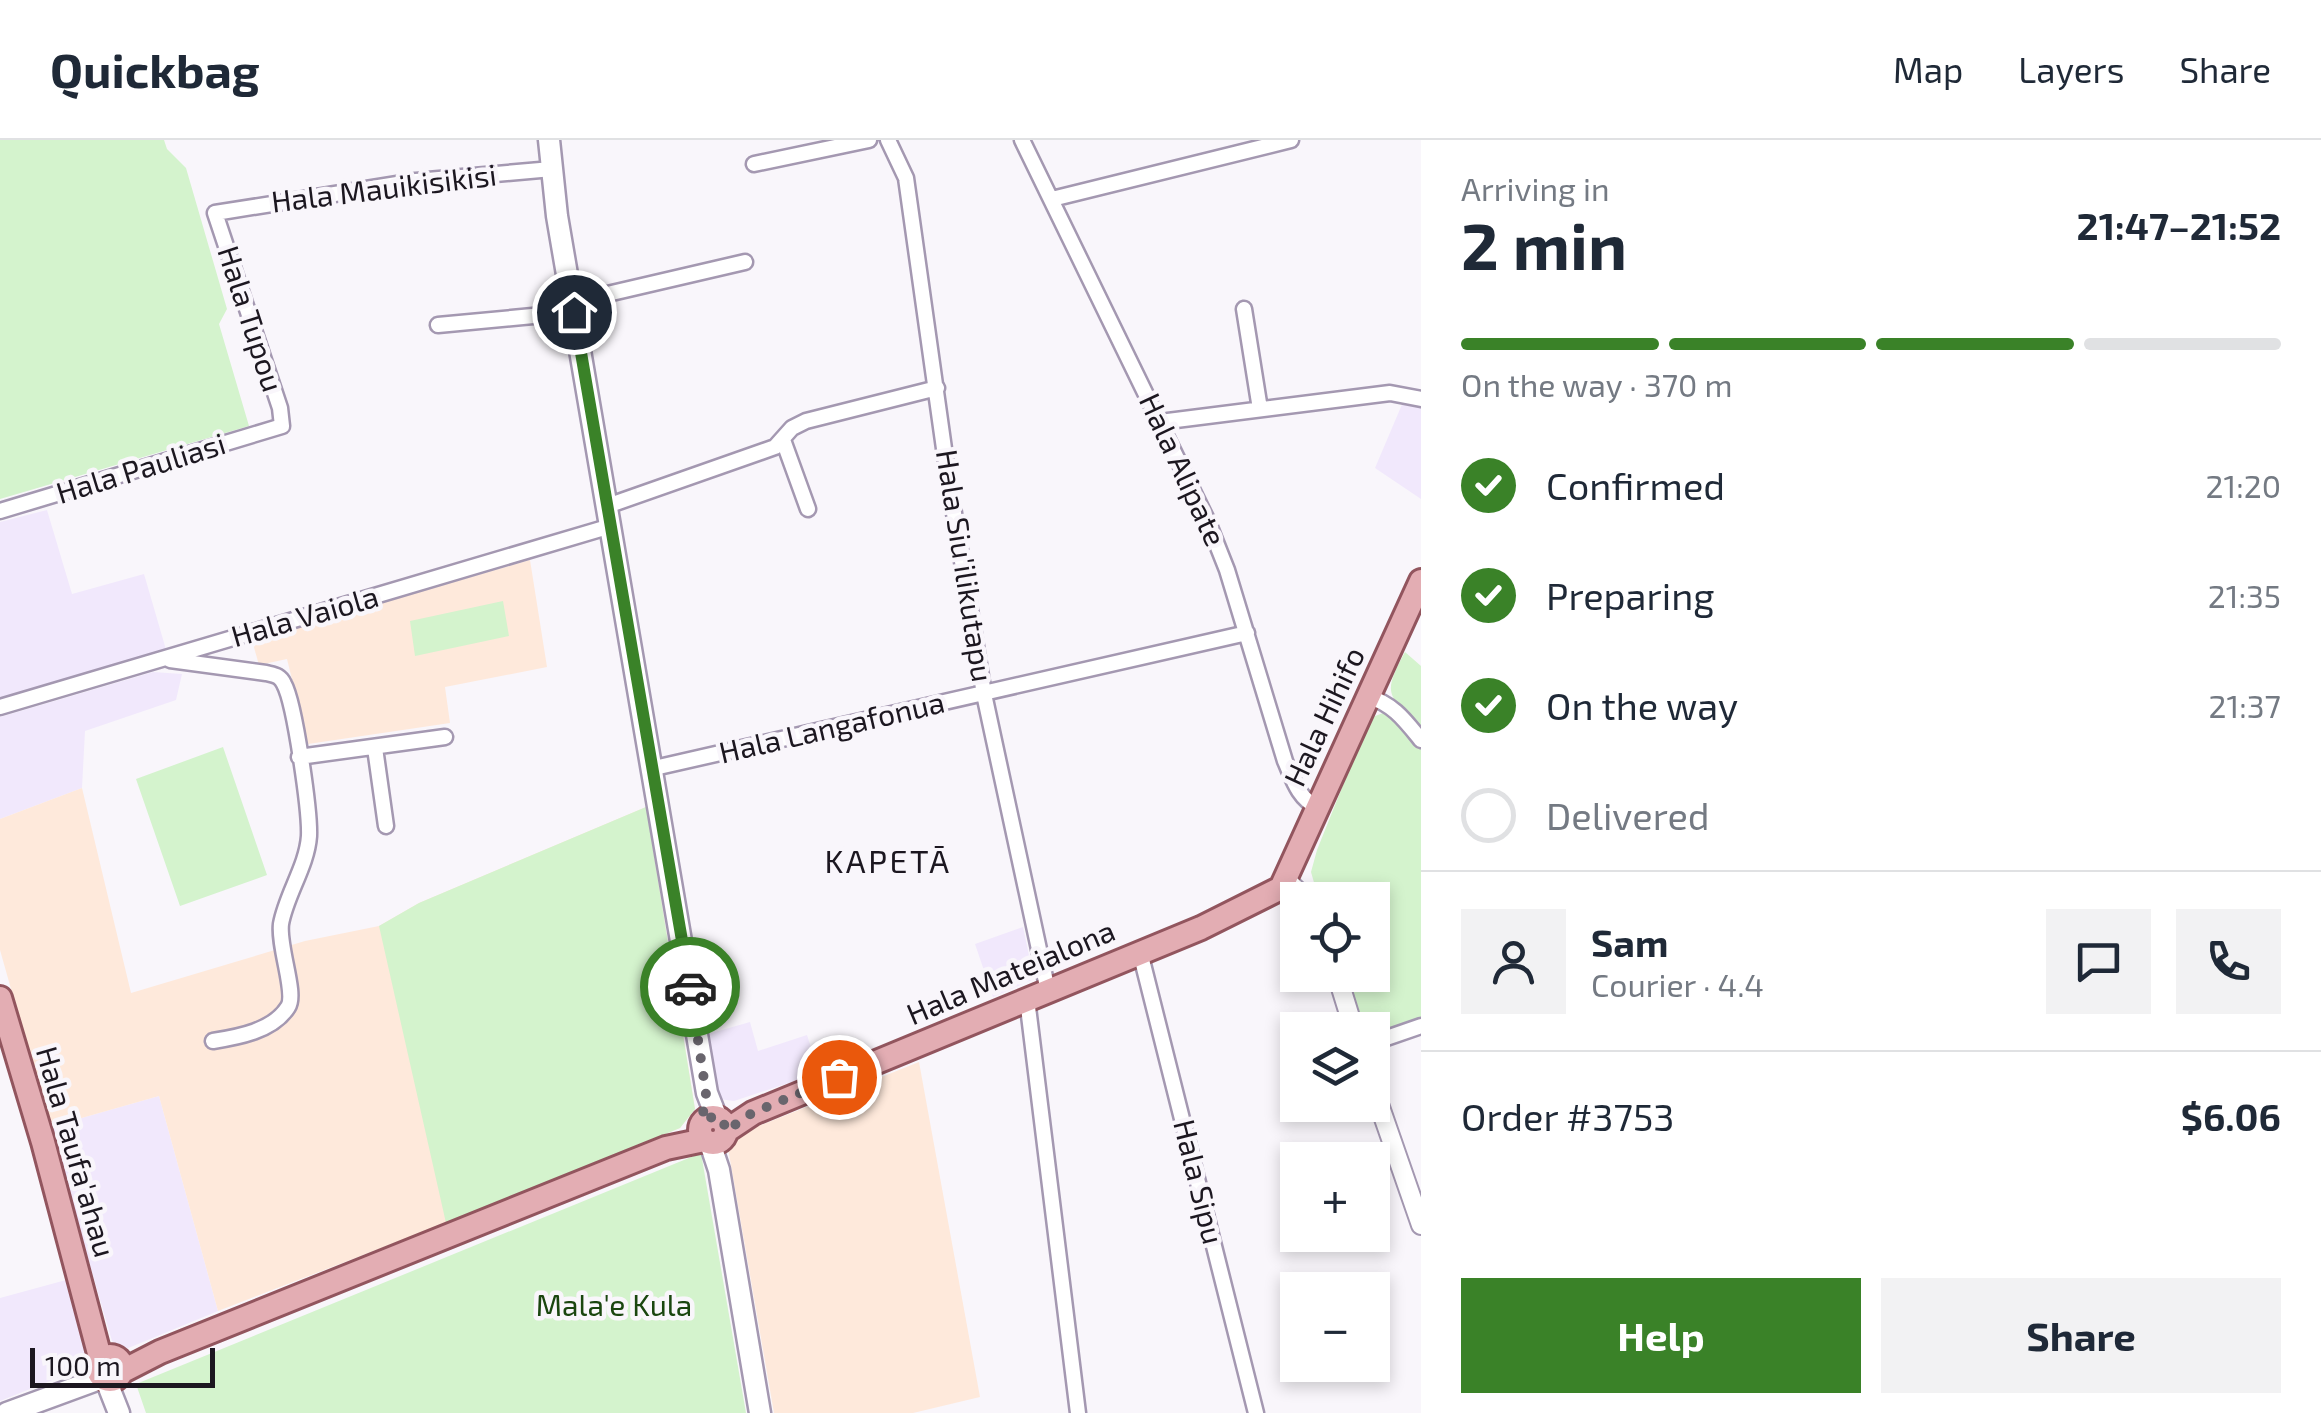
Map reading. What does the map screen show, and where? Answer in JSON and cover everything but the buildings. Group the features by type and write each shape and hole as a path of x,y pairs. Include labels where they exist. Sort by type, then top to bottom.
{"main road":[{"path":"549,140 650,769 760,1413"},
{"name":"Hala Hihifo","path":"1285,880 1421,581"},
{"name":"Hala Mateialona","path":"6,1413 1038,995 1264,899 1281,888 1285,880"},
{"name":"Hala Taufa'ahau","path":"0,998 119,1413"}],"street":[{"path":"754,164 869,140"},
{"name":"Hala Siu'ilikutapu","path":"888,140 906,178 948,477 1038,995 1078,1413"},
{"name":"Hala Alipate","path":"1022,140 1208,522 1247,633 1285,761 1298,791 1316,807"},
{"path":"1052,199 1291,140"},
{"name":"Hala Mauikisikisi","path":"216,213 416,180 552,169"},
{"name":"Hala Tupou","path":"216,213 280,408 282,426"},
{"path":"438,325 574,307 745,262"},
{"path":"1244,310 1260,409"},
{"name":"Hala Vaiola","path":"0,707 164,660 609,516 775,447 792,428 806,422 937,388"},
{"path":"1160,422 1390,393 1421,399"},
{"name":"Hala Pauliasi","path":"0,511 282,426"},
{"path":"783,440 808,509"},
{"name":"Hala Langafonua","path":"650,769 1247,633"},
{"path":"164,660 278,676 287,691 299,757 309,839 280,926 282,959 292,998 288,1008 271,1024 240,1037 213,1041"},
{"path":"1367,696 1384,701 1399,712 1421,740"},
{"path":"299,757 444,737"},
{"path":"375,748 386,826"},
{"name":"Hala Sipu","path":"1140,952 1256,1413"},
{"path":"1390,1037 1421,1026"},
{"path":"1385,1122 1421,1225"}],"shaded area":[{"path":"1406,395 1421,401 1421,499 1375,468"},
{"path":"47,510 72,594 144,574 167,653 0,699 0,522"},
{"path":"530,560 547,667 445,687 450,723 308,744 287,659 259,665 253,644 266,636"},
{"path":"153,672 182,674 176,700 85,731 82,788 0,819 0,717"},
{"path":"82,788 131,993 305,941 379,926 419,903 646,807 695,1109 680,1128 218,1311 159,1096 50,1127 0,950 0,819"},
{"path":"1023,927 1034,979 993,997 975,944"},
{"path":"750,1022 758,1051 807,1035 819,1073 734,1101 719,1099 708,1034"},
{"path":"919,1062 980,1397 913,1413 774,1413 728,1148 736,1135"},
{"path":"159,1096 218,1311 126,1349 112,1341 50,1127"},
{"path":"66,1280 91,1356 85,1367 0,1401 0,1298"}],"green space":[{"path":"0,140 164,140 167,149 186,168 227,309 219,324 249,426 0,499"},
{"path":"503,601 509,636 415,656 410,621"},
{"path":"1405,652 1421,666 1421,731 1392,694 1393,678"},
{"path":"1383,713 1390,716 1421,749 1421,1020 1390,1029 1390,1012 1358,1012 1351,992 1390,992 1390,882 1314,882 1311,872 1370,718"},
{"path":"223,747 267,875 180,906 136,779"},
{"path":"646,807 695,1109 680,1128 446,1223 379,926 419,903"},
{"name":"Mala'e Kula","path":"701,1153 746,1413 146,1413 136,1384"}],"way so far":[{"path":"690,987 706,1093 702,1120 716,1116 723,1120 726,1131 752,1113 839,1077"}],"district":[{"name":"KAPETĀ","path":"888,862"}],"route":[{"path":"574,312 690,987"}]}
